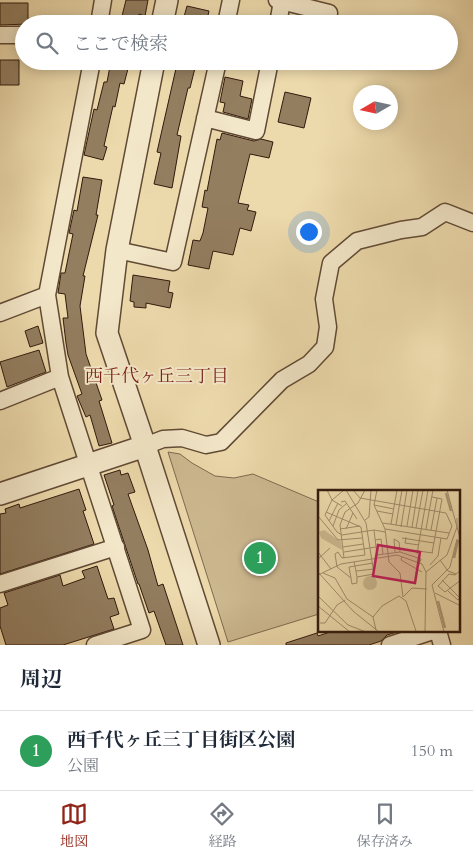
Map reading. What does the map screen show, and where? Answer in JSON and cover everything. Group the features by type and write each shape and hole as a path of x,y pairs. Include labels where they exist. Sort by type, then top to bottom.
{"street":[{"path":"101,15 104,0"},
{"path":"164,15 167,0"},
{"path":"228,15 231,0"},
{"path":"279,15 280,1 329,14"},
{"path":"0,35 15,35"},
{"path":"90,70 47,295 60,377 142,630 95,645"},
{"path":"152,70 117,250 107,333 209,645"},
{"path":"117,250 173,262 216,70"},
{"path":"205,118 256,131 268,70"},
{"path":"0,494 163,440 182,438 206,445 221,442 282,380 309,364 325,347 328,328 324,298 331,263 357,241 422,227 445,212 473,223"},
{"path":"0,313 47,295"},
{"path":"0,401 60,377"},
{"path":"0,584 116,547"},
{"path":"390,645 430,632"},
{"path":"438,632 442,645"}],"shaded area":[{"path":"168,452 180,454 215,476 234,478 253,474 318,502 318,614 228,642"}],"building":[{"path":"126,0 148,0 145,15 122,15"},
{"path":"0,3 28,3 28,15 15,15 15,24 0,25"},
{"path":"187,6 209,11 208,15 184,15"},
{"path":"0,60 15,60 15,70 19,70 19,85 0,85"},
{"path":"109,70 128,70 124,84 120,83 115,107 113,106 104,146 107,147 103,160 84,155 94,109 97,110 104,82 107,82"},
{"path":"176,70 194,70 190,88 188,88 177,135 181,136 172,188 154,184 161,153 157,152"},
{"path":"225,77 243,81 240,96 252,99 248,119 223,112 225,103 220,102"},
{"path":"285,92 311,98 304,128 278,122"},
{"path":"222,133 254,141 261,139 273,142 269,158 250,154 238,203 249,205 247,210 256,212 251,231 240,228 233,255 213,251 209,269 188,265 193,240 200,241 203,233 208,208 202,207 205,190 207,191 217,139 220,140"},
{"path":"83,177 102,180 96,215 98,215 83,276 85,276 80,306 86,354 102,400 99,401 112,443 99,446 90,415 86,417 77,396 82,394 68,355 63,318 68,318 65,294 58,293 61,273 65,273 73,234 69,233 74,210 77,211"},
{"path":"133,275 170,281 168,292 173,293 170,308 146,303 146,308 134,307 134,302 130,301"},
{"path":"38,326 43,343 30,347 25,331"},
{"path":"39,350 46,372 7,387 0,362"},
{"path":"120,470 121,475 128,473 135,492 128,494 148,550 158,586 163,584 183,645 166,645 154,611 149,613 138,584 112,506 114,505 104,475"},
{"path":"79,489 86,510 83,511 94,544 0,574 0,514 6,513 5,509 19,504 20,508"},
{"path":"97,566 108,599 114,598 119,614 110,617 114,629 63,645 6,645 0,626 0,608 8,605 4,593 60,575 63,586 85,578 82,571"},
{"path":"330,632 397,632 369,645 286,645 286,643 317,633 318,636"}],"place":[{"name":"西千代ヶ丘三丁目街区公園","path":"260,558"}],"district":[{"name":"西千代ヶ丘三丁目","path":"157,376"}]}
